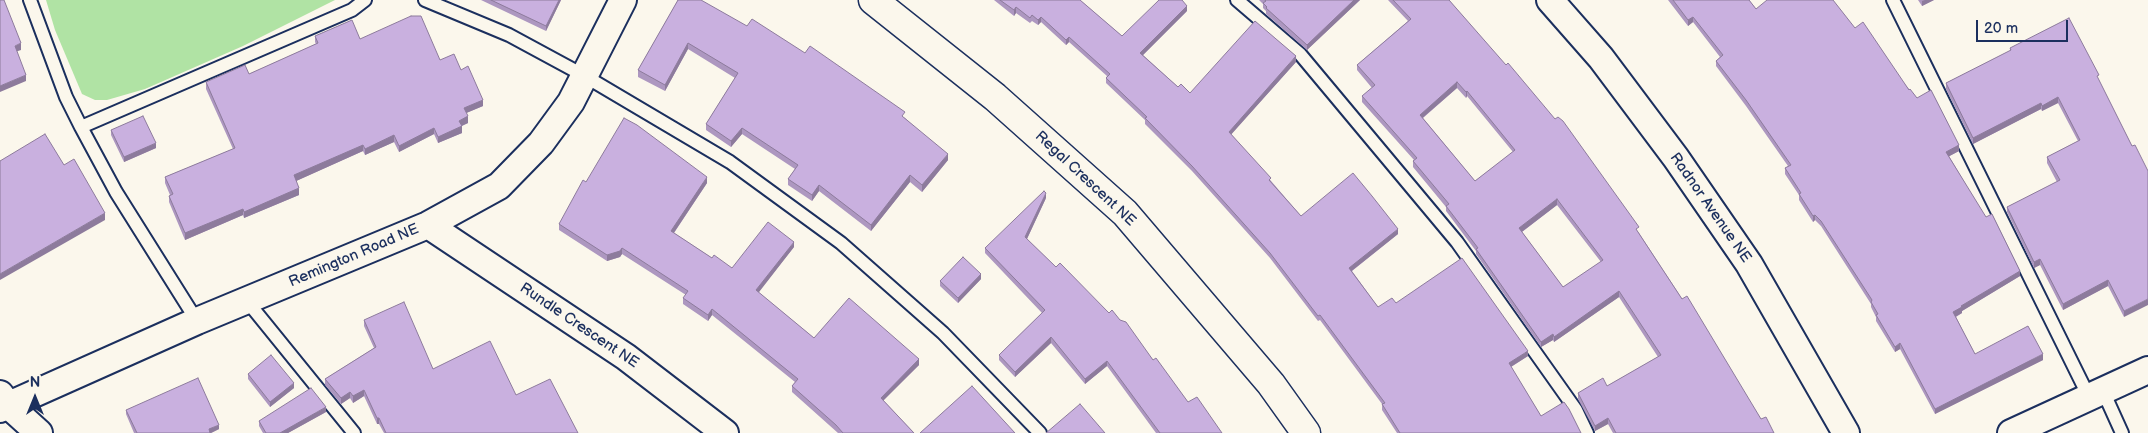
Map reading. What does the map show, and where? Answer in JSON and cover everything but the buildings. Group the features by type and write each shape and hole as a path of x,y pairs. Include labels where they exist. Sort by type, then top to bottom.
{"street":[{"name":"Remington Road NE","path":"3,403 428,225 499,186 541,143 571,102 583,75 623,0"},
{"name":"Regal Crescent NE","path":"873,0 995,97 1125,213 1270,384 1306,433"},
{"name":"Radnor Avenue NE","path":"1550,0 1601,58 1676,158 1744,256 1846,433"},
{"name":"Rundle Crescent NE","path":"428,225 626,356 725,433"},
{"path":"2011,433 2148,370"},
{"path":"3,403 39,433"}],"lane":[{"path":"30,0 66,97 81,127 116,192 197,321"},
{"path":"81,127 352,10 365,0"},
{"path":"425,0 509,35 583,75 730,162 841,243 943,333 1040,433"},
{"path":"1237,0 1300,54 1457,242 1576,410 1587,433"},
{"path":"1892,0 2096,394 2122,433"},
{"path":"247,301 354,433"}],"green space":[{"path":"46,0 335,0 243,46 145,89 107,100 95,100 82,94 55,30"}]}
